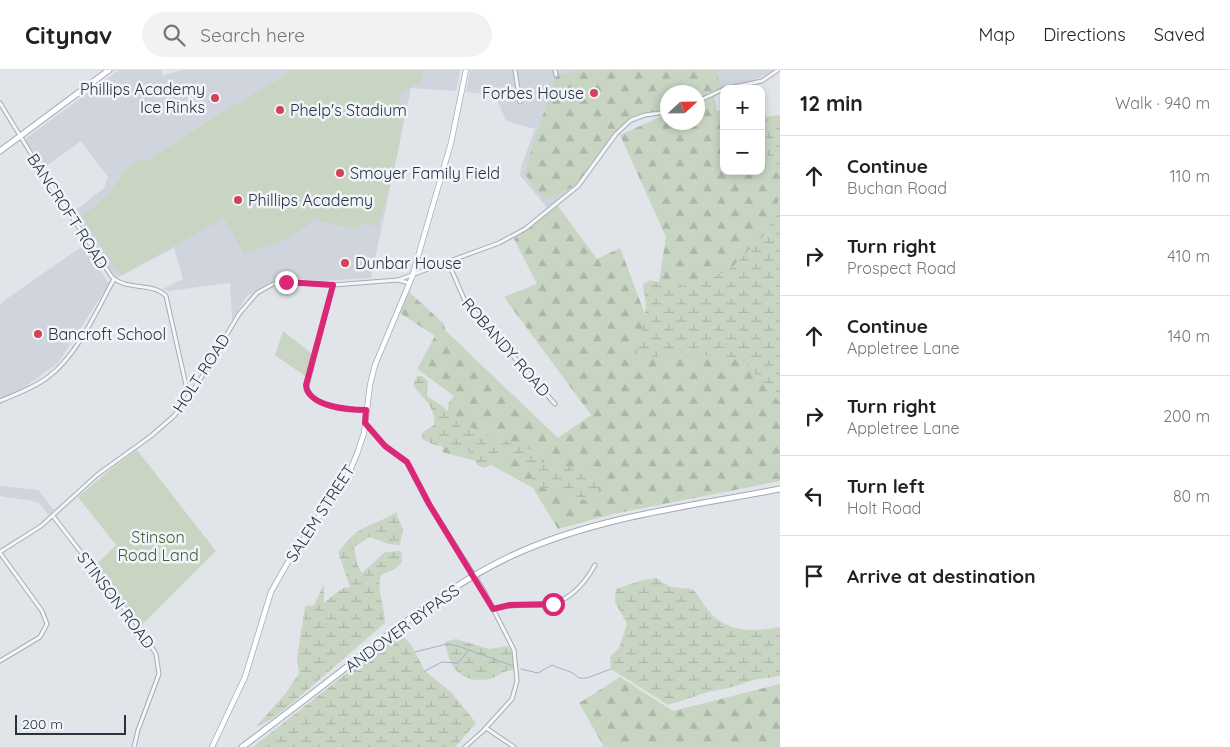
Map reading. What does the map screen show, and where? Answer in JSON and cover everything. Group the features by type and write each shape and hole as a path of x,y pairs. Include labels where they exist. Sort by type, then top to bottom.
{"main road":[{"path":"0,151 109,70"},
{"name":"ANDOVER BYPASS","path":"242,747 414,616 474,576 519,552 576,530 606,522 780,489"}],"street":[{"name":"SALEM STREET","path":"212,747 245,678 271,592 288,562 349,473 357,454 365,423 375,365 412,275 451,143 466,70"},
{"path":"515,70 520,102"},
{"path":"555,70 556,75"},
{"path":"743,85 762,81 778,70"},
{"path":"705,98 720,91"},
{"name":"BANCROFT ROAD","path":"0,103 20,137 114,279 129,286 158,290 166,296 186,384 190,393"},
{"name":"HOLT ROAD","path":"0,552 53,516 97,475 174,416 239,314 257,293 278,283 333,285 398,280 500,244 525,229 578,186 616,134 631,120 646,114 660,113"},
{"name":"ROBANDY ROAD","path":"448,262 465,301 555,404"},
{"path":"0,401 46,379 61,366 79,341 114,279"},
{"name":"HOLT ROAD","path":"398,280 409,283"},
{"path":"333,285 306,390 315,399 335,406 366,410"},
{"path":"365,423 385,446 407,462 429,504 493,609 514,650 517,681 512,699 486,728 465,747"},
{"name":"STINSON ROAD","path":"53,516 138,626 156,654 159,674 138,730 134,747"},
{"path":"0,552 42,610 47,624 40,637 0,662"},
{"path":"493,609 510,605 544,605 558,601 580,587 595,565"},
{"path":"486,728 514,747"}],"shaded area":[{"name":"Phillips Academy","path":"119,70 161,70 163,76 181,70 460,70 456,91 411,88 371,278 321,281 290,278 271,281 247,296 232,320 230,283 168,291 163,289 183,279 174,248 117,278 72,213 104,188 108,177 81,141 44,168 25,139"},
{"path":"470,70 774,70 752,81 732,85 720,85 720,88 705,91 705,85 660,85 660,113 617,129 565,194 547,208 520,175 521,167 535,129 506,121 495,95 466,92"},
{"name":"Bancroft School","path":"84,245 109,284 58,363 0,405 0,306 2,302"},
{"path":"0,486 38,490 54,510 49,515 40,504 33,501 0,496"}],"green space":[{"path":"295,70 424,70 421,82 399,93 403,112 400,143 378,227 366,223 355,229 315,219 292,237 244,254 224,218 121,275 82,216 106,198 130,164 143,159 147,161 221,113"},
{"path":"584,70 716,70 721,85 720,90 705,98 705,85 660,85 660,114 631,120 622,127 586,177 575,186 544,200 524,173 556,75"},
{"path":"714,95 717,111 720,111 720,175 765,175 765,112 766,117 780,115 780,481 613,514 558,529 533,488 491,465 442,452 449,402 454,396 417,369 435,336 400,313 409,292 443,323 446,331 558,438 591,415 504,297 537,284 514,239 558,206 597,259 620,248 646,317 659,281 666,237 620,135 660,117 660,130 705,130 705,100"},
{"path":"765,118 773,123 780,122 780,168 765,153"},
{"path":"780,196 780,403 743,360 678,352 635,361 646,307 643,284 651,280 676,288 704,281 730,269 767,232"},
{"path":"283,331 312,354 305,376 275,355"},
{"path":"417,376 422,376 428,381 427,396 444,407 454,419 485,434 523,446 536,453 542,462 588,470 599,482 598,497 591,502 540,487 532,481 537,469 520,460 514,453 485,468 477,465 470,453 462,448 437,445 421,438 423,432 434,425 434,418 428,403 413,385"},
{"name":"Stinson Road Land","path":"137,450 216,551 142,625 95,566 116,545 78,497"},
{"path":"396,512 403,529 400,545 389,544 369,537 354,547 357,564 362,573 385,552 401,551 402,562 395,569 381,575 380,593 385,623 291,704 272,719 256,727 286,693 299,673 297,658 305,606 314,605 324,584 324,603 341,589 350,587 338,552 356,533"},
{"path":"656,578 670,587 692,589 715,618 732,627 761,630 780,627 780,676 753,680 668,705 611,669 610,657 619,648 627,624 615,602 616,589 643,580"},
{"path":"399,632 411,645 425,671 451,692 476,723 455,747 253,747"},
{"path":"456,639 489,649 508,646 513,653 514,670 489,679 470,679 463,676 449,659 445,642"},
{"path":"620,677 673,711 780,684 780,747 604,747 579,703"}],"waterway":[{"path":"415,652 447,644 458,646 513,666"},
{"path":"425,671 442,662 458,663 468,651"},
{"path":"521,669 538,673 552,665 570,672 579,678 587,678 611,669"}],"place":[{"name":"Forbes House","path":"594,93"},
{"name":"Phillips Academy Ice Rinks","path":"215,98"},
{"name":"Phelp's Stadium","path":"280,110"},
{"name":"Smoyer Family Field","path":"340,173"},
{"name":"Phillips Academy","path":"238,200"},
{"name":"Dunbar House","path":"345,263"},
{"name":"Bancroft School","path":"38,334"}],"route":[{"path":"286,282 333,285 306,385 306,390 311,397 335,406 366,410 365,423 385,446 407,462 429,504 483,589 493,609 504,605 540,606 553,604"}]}
